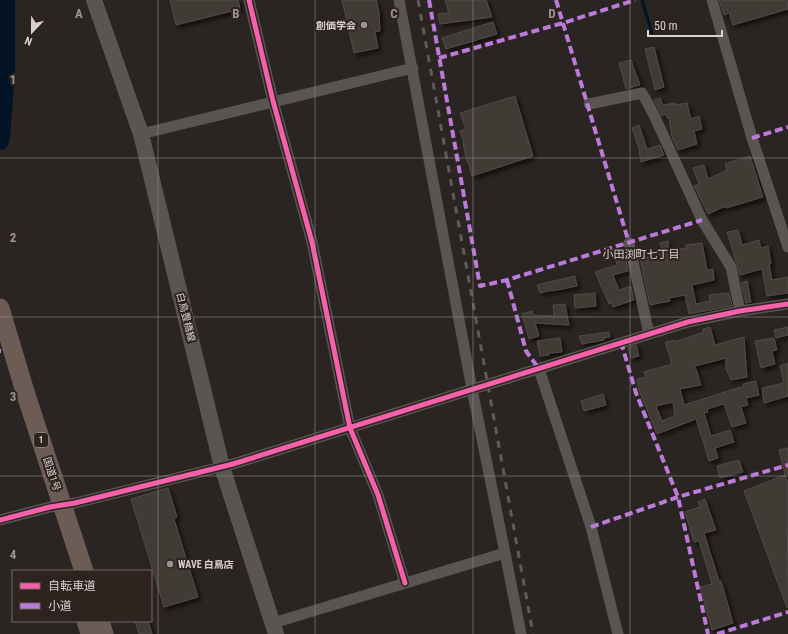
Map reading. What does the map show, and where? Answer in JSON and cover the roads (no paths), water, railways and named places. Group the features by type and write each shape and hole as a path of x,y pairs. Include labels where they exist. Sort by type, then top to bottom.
{"highway":[{"name":"国道1号","path":"0,308 26,395 56,506 70,570"},
{"name":"国道1号","path":"0,349 56,506 84,570"},
{"path":"86,622 90,634"},
{"path":"100,622 104,634"}],"main road":[{"name":"白鳥豊橋線","path":"94,0 141,134 222,467 274,628"}],"street":[{"path":"249,0 273,101 312,242 350,428 378,495 406,583"},
{"path":"399,0 413,68 472,389 521,634"},
{"path":"712,0 752,138 788,247"},
{"path":"141,134 413,68"},
{"path":"589,104 642,93 653,113 702,220 731,267 740,311"},
{"path":"629,243 649,334"},
{"path":"0,520 222,467 688,322 740,311 788,304"},
{"path":"539,369 591,527 618,634"},
{"path":"274,628 406,583 505,553"}],"waterway":[{"path":"0,141 6,73 6,0"},
{"path":"642,0 652,33"}],"railway":[{"path":"418,0 533,634"}],"place":[{"name":"創価学会","path":"364,25"},
{"name":"WAVE 白鳥店","path":"170,564"}],"district":[{"name":"小田渕町七丁目","path":"641,254"}]}
